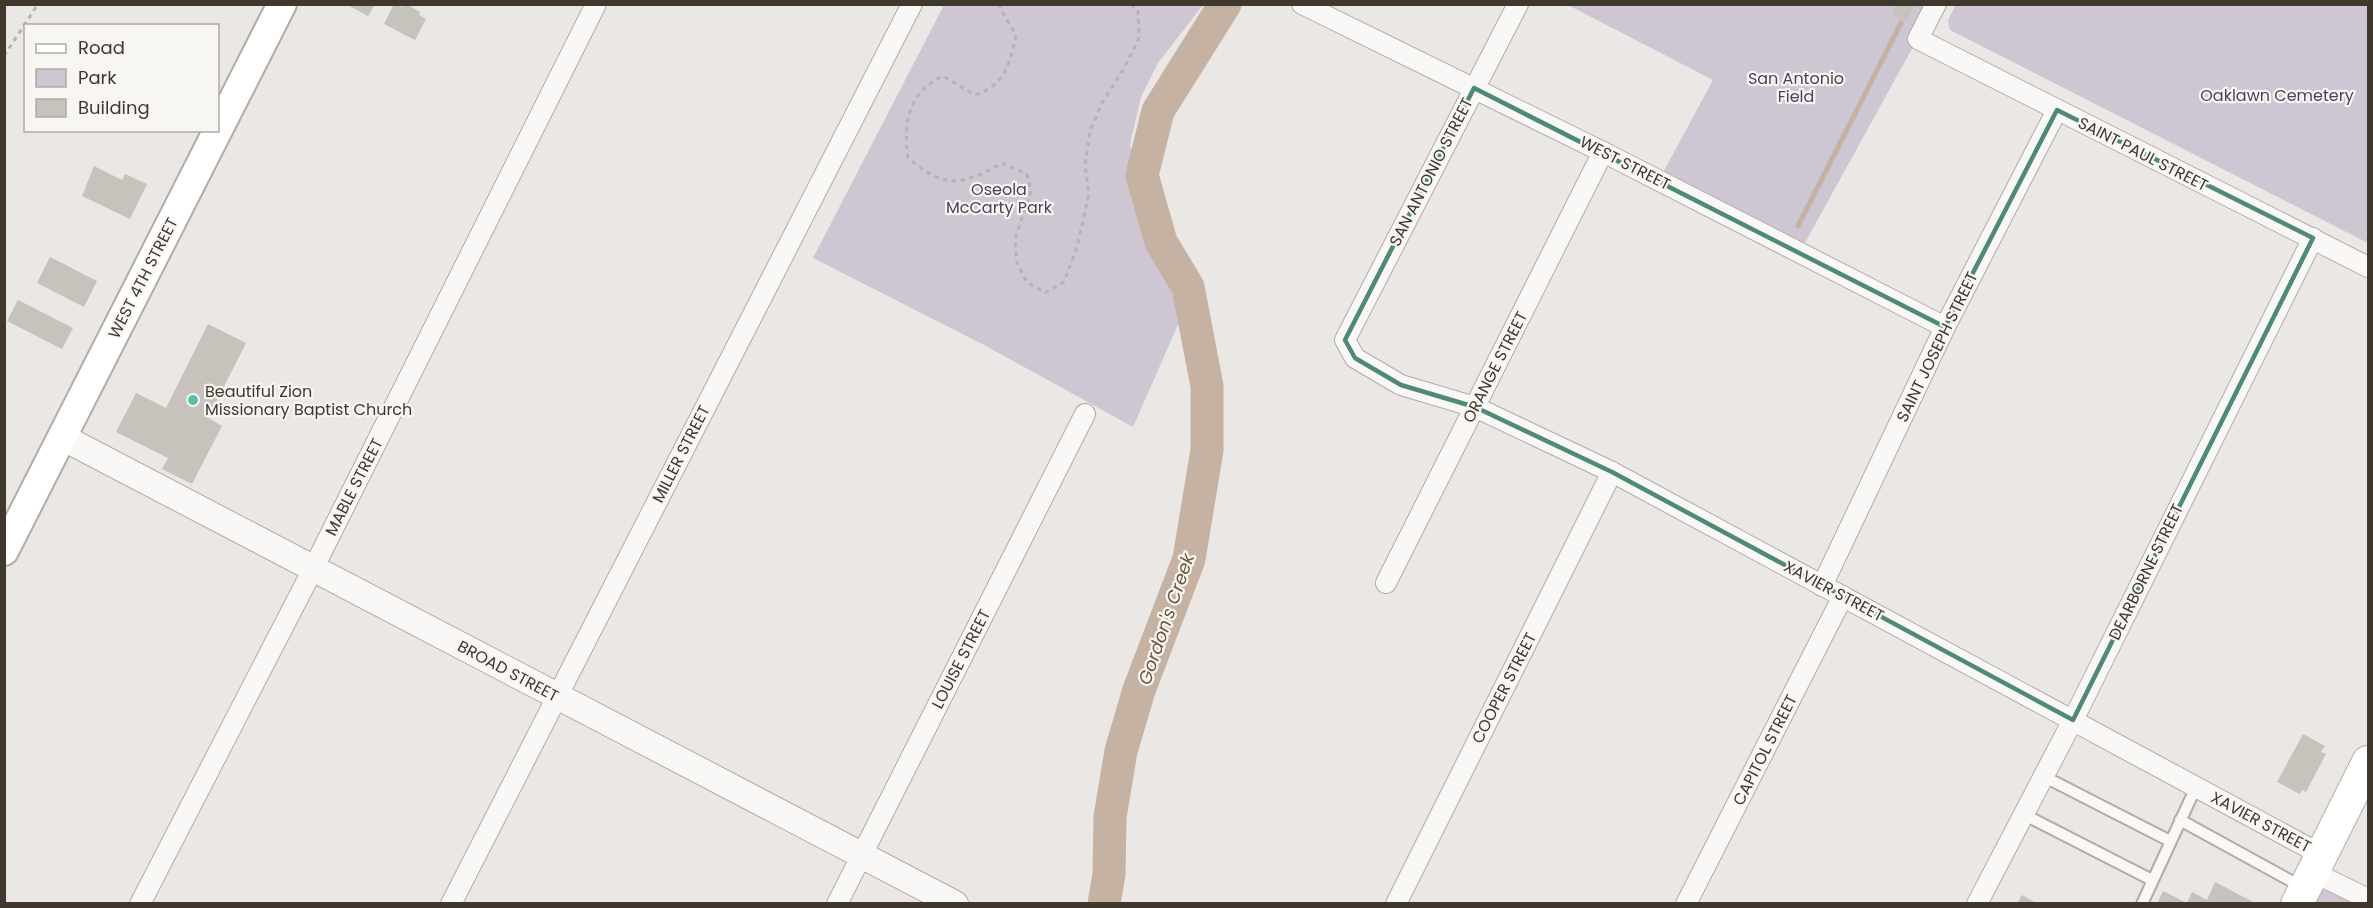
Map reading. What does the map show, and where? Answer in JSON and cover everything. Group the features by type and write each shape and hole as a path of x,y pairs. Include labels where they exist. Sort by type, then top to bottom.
{"main road":[{"name":"WEST 4TH STREET","path":"219,128 282,4"},
{"name":"WEST 4TH STREET","path":"4,552 217,132"},
{"path":"2309,880 2368,762"}],"street":[{"name":"MABLE STREET","path":"140,903 313,569 596,4"},
{"name":"MILLER STREET","path":"451,903 912,4"},
{"name":"WEST STREET","path":"1302,4 1603,152 1945,327"},
{"name":"SAN ANTONIO STREET","path":"1345,340 1518,4"},
{"name":"SAINT PAUL STREET","path":"1936,4 1918,39 2368,267"},
{"name":"SAINT JOSEPH STREET","path":"1822,586 1945,327 2057,110"},
{"name":"ORANGE STREET","path":"1386,583 1603,152"},
{"name":"DEARBORNE STREET","path":"1977,903 2073,720 2313,238"},
{"name":"XAVIER STREET","path":"1345,340 1355,357 1401,385 1475,406 1612,472 2196,787 2309,880 2368,899"},
{"name":"LOUISE STREET","path":"837,903 1085,414"},
{"name":"BROAD STREET","path":"62,437 556,697 955,903"},
{"name":"COOPER STREET","path":"1396,903 1612,472"},
{"name":"CAPITOL STREET","path":"1686,903 1844,596"}],"lane":[{"path":"2043,776 2170,841"},
{"path":"2142,903 2196,787"},
{"path":"2024,814 2152,880"},
{"path":"2180,820 2309,880"}],"path":[{"path":"25,24 38,4"},
{"path":"998,4 1016,35 1010,65 999,83 975,95 943,76 929,82 912,104 904,133 908,158 929,176 952,182 982,174 1002,163 1027,174 1031,191 1015,239 1017,263 1027,282 1045,294 1064,282 1077,247 1089,194 1085,166 1090,132 1102,103 1123,70 1139,38 1138,11 1131,4"},
{"path":"4,56 24,25"}],"highlighted area":[{"path":"1474,88 1945,327 2057,110 2313,238 2073,720 1612,472 1475,407 1401,385 1355,358 1345,340"}],"green space":[{"name":"Oaklawn Cemetery","path":"1956,4 2368,5 2368,243 1950,30 1948,20"},
{"name":"Oseola McCarty Park","path":"944,5 1203,5 1158,63 1141,97 1130,144 1135,167 1140,221 1153,254 1165,272 1181,318 1133,427 986,346 813,258"},
{"name":"San Antonio Field","path":"1568,5 1936,5 1800,252 1659,180 1713,80"},
{"path":"2313,872 2368,903 2297,904"}],"building":[{"path":"346,4 375,4 368,16"},
{"path":"394,4 402,7 406,4 420,12 419,15 426,19 415,40 384,24"},
{"path":"1897,4 1915,4 1906,22 1892,15"},
{"path":"94,166 122,180 125,174 147,184 130,219 82,196"},
{"path":"50,257 97,281 84,307 37,283"},
{"path":"18,300 73,328 62,349 7,321"},
{"name":"Beautiful Zion Missionary Baptist Church","path":"208,324 246,343 208,418 222,426 192,484 162,469 168,458 116,432 136,393 166,408"},
{"path":"2303,734 2325,746 2321,752 2326,754 2306,792 2302,790 2300,794 2277,782"},
{"path":"2215,882 2257,904 2157,904 2163,891 2187,903 2192,892 2207,900"},
{"path":"2022,895 2038,904 2017,904"}],"waterway":[{"name":"Gordon's Creek","path":"1104,904 1109,874 1110,817 1121,751 1139,690 1189,559 1207,450 1207,386 1188,287 1161,242 1142,175 1158,111 1225,4"},
{"path":"1798,226 1901,23"}],"place":[{"name":"Beautiful Zion Missionary Baptist Church","path":"193,400"}]}
